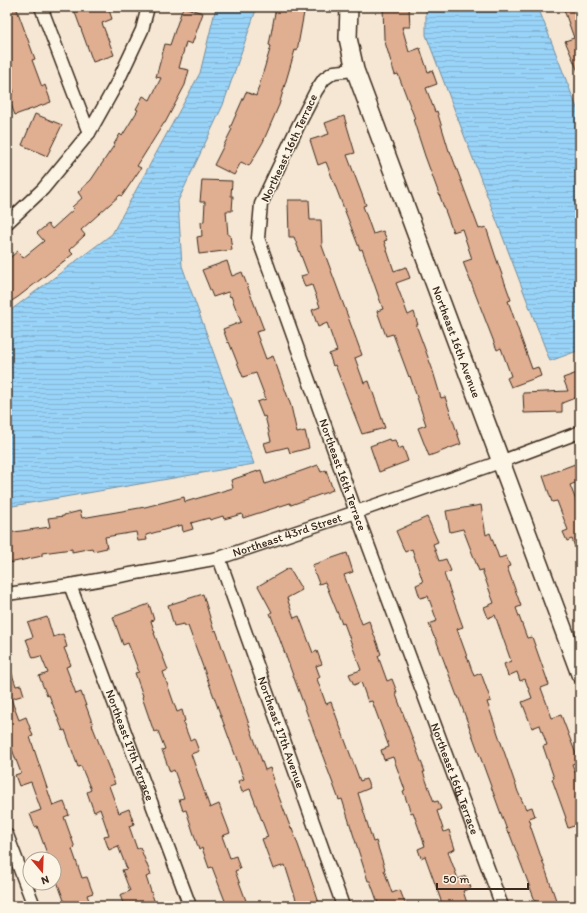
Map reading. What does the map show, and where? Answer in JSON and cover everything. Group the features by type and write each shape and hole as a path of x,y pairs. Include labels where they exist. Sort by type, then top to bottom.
{"street":[{"path":"41,7 89,133"},
{"path":"7,222 43,189 89,133 118,81 142,30 148,7"},
{"name":"Northeast 16th Avenue","path":"349,7 348,38 355,70 580,674"},
{"name":"Northeast 16th Terrace","path":"355,70 334,72 324,79 316,91 261,204 258,238 356,512 502,906"},
{"name":"Northeast 43rd Street","path":"7,594 70,585 219,558 500,462 580,432"},
{"name":"Northeast 17th Avenue","path":"219,558 343,906"},
{"name":"Northeast 17th Terrace","path":"70,585 190,906"},
{"path":"7,835 34,906"}],"water":[{"path":"216,7 257,7 223,105 178,201 182,266 254,464 7,507 7,313 112,234 200,73"},
{"path":"426,7 538,7 580,116 580,350 550,361 426,35"}],"building":[{"path":"7,7 16,7 35,59 32,60 42,87 45,85 51,102 15,115 7,94 14,92 7,73"},
{"path":"73,7 108,7 112,19 102,23 114,55 93,62"},
{"path":"183,7 203,13 192,44 186,42 179,68 189,70 185,85 165,123 137,166 141,168 122,196 120,195 81,230 85,235 69,250 73,254 7,304 7,260 18,251 23,258 44,241 37,233 48,224 52,229 74,209 72,207 82,198 78,192 91,180 120,134 122,136 138,110 136,109 143,96 150,100 161,78 156,77 165,44 170,45"},
{"path":"276,7 305,7 297,51 295,50 279,105 263,142 249,166 241,162 234,175 214,165 232,129 230,128 246,92 256,96 271,46 269,45"},
{"path":"383,7 409,7 410,27 402,27 409,52 420,48 428,72 432,70 437,84 426,88 435,112 437,111 449,151 479,229 486,227 511,300 508,301 532,369 538,367 541,376 511,387 507,378 511,376 501,348 497,350 463,262 472,259 462,229 453,232 425,156 413,119 415,119 398,74 395,75 384,39"},
{"path":"563,7 580,7 580,76 565,41 574,38"},
{"path":"35,114 62,125 47,156 22,145"},
{"path":"344,116 355,153 347,155 366,205 363,206 373,234 383,231 387,240 384,241 394,271 406,267 410,278 396,283 408,315 414,312 418,325 416,325 432,368 441,398 445,397 461,444 429,456 418,428 426,425 410,376 409,377 393,334 386,336 377,311 383,309 362,249 360,250 326,162 318,165 310,140 329,134 325,123"},
{"path":"202,180 232,181 232,211 226,211 228,235 230,235 232,250 199,254 197,237 202,236 201,222 204,221 205,202 200,202"},
{"path":"288,200 309,200 310,220 321,220 322,246 362,355 355,358 364,383 369,381 385,428 362,434 335,365 333,366 329,354 337,351 327,323 318,327 312,310 320,307 312,285 305,287 301,276 308,274 294,237 289,237"},
{"path":"227,261 232,276 242,272 264,330 256,332 266,359 273,356 291,406 297,433 305,431 309,448 290,453 288,447 267,452 264,443 271,441 265,416 263,417 257,402 266,399 256,373 243,377 223,329 241,322 228,292 213,297 202,270"},
{"path":"580,372 580,396 562,403 562,412 524,413 523,393 568,391 563,378"},
{"path":"389,439 390,441 395,440 398,449 403,447 408,461 379,472 370,446"},
{"path":"575,464 580,481 570,485 580,511 580,557 572,539 567,541 563,532 568,530 557,501 552,502 543,476"},
{"path":"318,465 321,472 326,470 333,490 291,505 290,503 243,518 242,514 224,519 223,516 210,520 209,518 191,523 193,529 183,532 182,525 146,535 147,540 138,541 136,532 105,537 107,548 93,551 92,548 72,552 72,549 42,553 42,556 9,563 7,552 7,533 50,527 48,518 64,516 80,511 82,518 145,507 184,497 185,502 233,488 231,480 261,470 265,484"},
{"path":"481,505 486,535 490,533 499,558 506,556 510,566 507,567 521,606 516,608 527,638 532,637 549,685 541,688 552,718 561,715 579,762 572,764 580,785 580,824 568,828 543,746 547,745 540,725 532,728 522,702 532,698 525,679 520,681 517,672 508,676 504,664 511,661 495,615 488,618 484,607 494,603 482,570 479,571 463,529 450,532 446,511"},
{"path":"427,517 438,542 433,544 439,561 446,559 451,571 444,574 463,627 457,629 474,676 481,673 491,701 487,702 518,792 526,809 532,807 535,816 529,818 530,825 557,903 549,906 537,906 509,832 508,833 458,696 429,624 437,621 428,596 420,598 416,585 423,582 412,549 405,552 396,531"},
{"path":"347,553 353,572 344,575 362,624 369,621 381,654 378,656 387,681 392,679 397,692 395,692 425,772 423,772 434,802 438,801 441,809 437,811 444,832 449,830 455,849 448,852 458,879 466,876 471,888 463,891 468,906 443,906 425,856 421,858 418,849 425,846 413,812 411,813 403,791 405,790 393,757 384,760 381,750 389,747 372,701 368,702 361,682 354,685 349,674 361,670 344,623 342,624 325,582 319,584 312,565"},
{"path":"289,568 302,590 287,598 294,618 299,616 313,653 317,651 322,664 316,666 320,677 317,679 326,704 331,702 360,781 366,779 370,788 358,793 373,842 376,841 392,893 400,890 406,906 379,906 370,881 368,881 342,799 339,800 270,613 272,612 258,586"},
{"path":"203,594 214,631 216,630 265,770 270,768 273,781 307,867 320,906 298,906 285,865 273,869 262,839 268,837 250,789 242,792 238,781 244,779 188,626 185,626 184,624 174,626 168,605"},
{"path":"149,604 154,620 151,621 154,633 168,670 163,672 177,712 182,710 185,721 183,722 190,740 194,738 199,751 191,754 210,808 219,804 230,833 222,836 230,858 236,856 240,869 235,871 248,906 227,906 212,867 209,868 202,848 199,850 186,810 183,811 179,799 184,798 174,770 170,772 162,750 165,749 158,731 154,732 142,697 143,696 135,673 139,672 128,643 123,645 113,617"},
{"path":"47,617 53,637 63,634 67,647 64,648 71,665 66,667 76,694 81,692 115,784 109,786 119,813 129,809 134,824 129,826 137,849 140,847 151,875 146,877 156,906 124,906 120,895 130,891 122,870 127,869 118,846 109,850 104,836 109,835 100,809 94,812 87,792 91,790 81,766 78,767 65,730 63,731 49,695 47,696 39,676 48,673 41,656 33,658 26,639 33,637 28,623"},
{"path":"9,665 16,686 21,685 24,695 11,699 19,720 26,717 33,736 30,737 53,806 64,802 69,815 64,817 75,848 72,849 82,878 87,877 93,893 87,895 91,906 66,906 61,891 62,891 62,851 46,851 37,826 35,827 30,814 41,810 31,782 19,786 15,775 21,773 10,744 7,746 7,666"}]}
